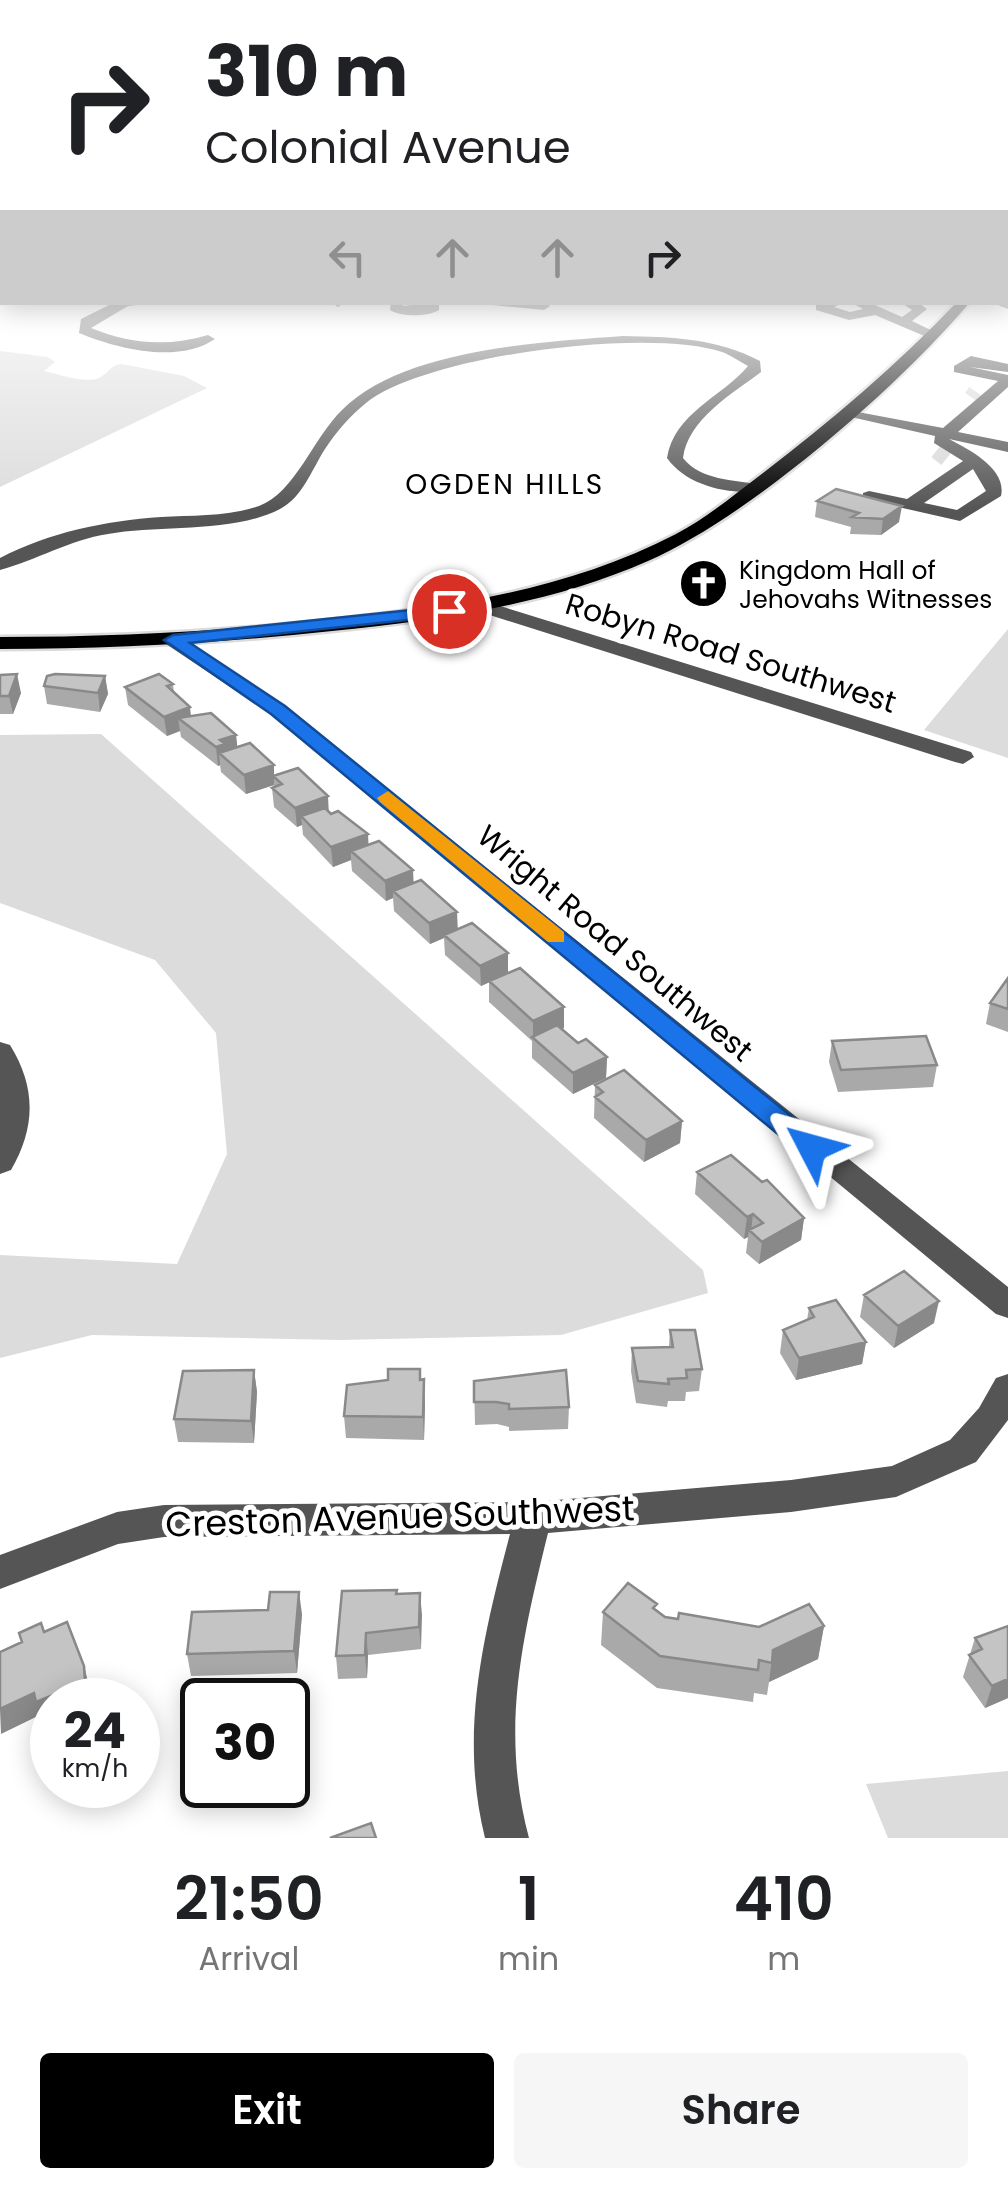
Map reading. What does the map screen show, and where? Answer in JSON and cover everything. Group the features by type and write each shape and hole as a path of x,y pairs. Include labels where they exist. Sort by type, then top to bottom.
{"main road":[{"path":"0,643 173,640 481,606 630,563 689,534 754,488 853,408 931,338"}],"street":[{"path":"109,338 185,356 208,340"},
{"path":"0,565 33,548 83,532 264,510 294,492 330,432 379,388 454,364 622,338"},
{"path":"637,338 708,343 734,350 755,364 756,369 683,427 675,448 678,464 693,478 709,484 754,488"},
{"path":"1008,368 972,360 959,370 1008,404"},
{"path":"945,441 990,392"},
{"path":"853,408 945,441 1008,447"},
{"path":"945,441 1008,437"},
{"path":"869,496 960,516 995,492 990,478 945,441"},
{"path":"910,505 972,462"},
{"name":"Robyn Road Southwest","path":"481,606 963,758"},
{"name":"Wright Road Southwest","path":"173,640 294,722 1008,1304"},
{"path":"0,1050 15,1078 18,1102 16,1122 0,1162"},
{"name":"Creston Avenue Southwest","path":"0,1572 117,1528 164,1521 533,1518 791,1496 896,1481 963,1451 991,1418 1008,1388"},
{"path":"507,1838 494,1788 492,1698 533,1518"}],"shaded area":[{"path":"0,351 48,357 55,362 44,371 73,378 95,379 121,364 184,376 207,388 0,487"},
{"path":"1008,629 1008,758 924,730"},
{"path":"101,734 703,1270 708,1293 561,1335 340,1340 92,1335 0,1358 0,1255 177,1264 227,1154 216,1033 155,960 0,903 0,735"},
{"path":"1008,1771 1008,1838 888,1838 866,1784"}],"building":[{"path":"836,489 902,506 883,519 852,517 859,513 817,501"},
{"path":"17,674 9,696 0,696 0,675"},
{"path":"159,674 173,684 167,686 190,707 164,717 125,687"},
{"path":"47,676 105,676 98,693 44,686"},
{"path":"211,713 236,735 220,740 225,744 216,747 178,718"},
{"path":"250,743 274,765 244,775 219,753"},
{"path":"298,768 328,796 295,808 272,788 282,784 273,776"},
{"path":"325,808 331,814 338,811 368,834 331,847 301,816"},
{"path":"379,841 413,870 385,881 351,851"},
{"path":"421,880 457,912 429,923 393,891"},
{"path":"472,923 508,953 480,966 444,935"},
{"path":"520,968 564,1007 533,1021 489,981"},
{"path":"1008,978 1008,1009 990,1003"},
{"path":"557,1025 578,1043 586,1039 607,1057 573,1073 532,1037"},
{"path":"926,1036 937,1065 841,1070 832,1041"},
{"path":"624,1070 682,1121 646,1140 595,1097 603,1092 595,1085"},
{"path":"731,1155 762,1182 767,1180 804,1218 762,1242 749,1230 763,1223 753,1214 747,1217 697,1172"},
{"path":"904,1271 939,1301 898,1326 864,1295"},
{"path":"836,1300 866,1342 799,1358 783,1330 814,1317 809,1308"},
{"path":"670,1330 695,1330 702,1369 686,1370 687,1378 668,1379 669,1384 638,1381 632,1348 673,1347"},
{"path":"388,1369 420,1369 420,1380 424,1379 423,1417 344,1416 347,1385 388,1380"},
{"path":"254,1370 251,1421 174,1419 183,1371"},
{"path":"566,1370 569,1407 509,1409 509,1404 474,1402 474,1381"},
{"path":"628,1583 657,1604 653,1608 665,1617 678,1619 679,1613 759,1627 809,1604 824,1626 773,1650 772,1663 759,1660 758,1670 660,1656 603,1612"},
{"path":"397,1590 396,1594 420,1593 419,1627 366,1633 365,1655 336,1656 342,1591"},
{"path":"270,1592 299,1592 294,1651 187,1654 192,1612 268,1610"},
{"path":"67,1622 85,1678 30,1678 30,1695 0,1709 0,1652 22,1642 19,1633 41,1623 44,1632"},
{"path":"1008,1626 1008,1679 992,1686 969,1655 982,1649 975,1638"},
{"path":"371,1823 376,1838 330,1838"}],"tunnel":[{"path":"971,397 975,391"},
{"path":"937,450 947,458"}],"slow traffic":[{"path":"388,798 556,937"}],"place":[{"name":"Kingdom Hall of Jehovahs Witnesses","path":"704,584"}],"district":[{"name":"OGDEN HILLS","path":"505,484"}],"route":[{"path":"449,611 173,640 278,710 812,1148"}]}
